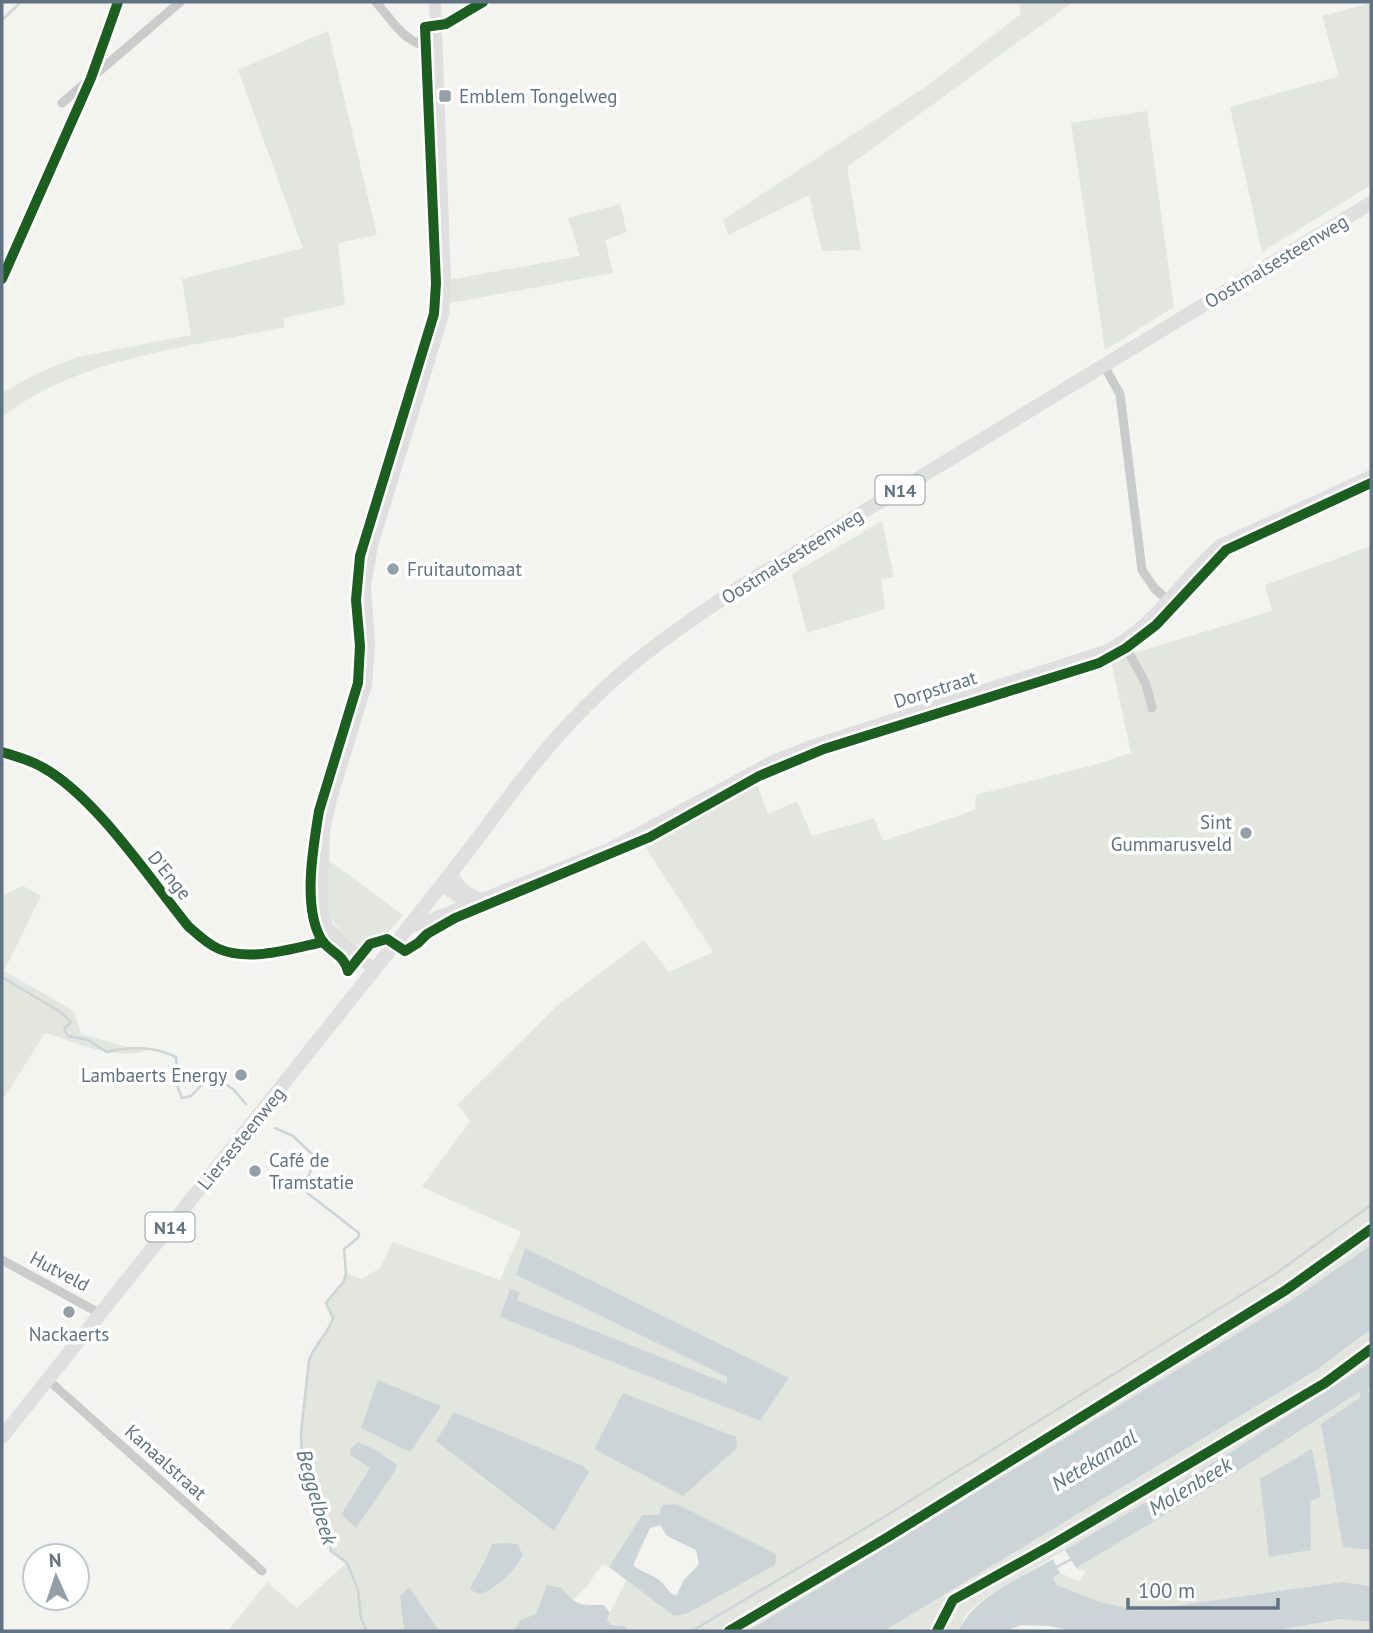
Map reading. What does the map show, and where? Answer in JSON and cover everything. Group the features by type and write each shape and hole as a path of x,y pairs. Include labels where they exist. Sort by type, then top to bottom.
{"main road":[{"name":"Oostmalsesteenweg","path":"374,970 410,928 542,754 587,704 683,625 738,588 1371,203"},
{"name":"Liersesteenweg","path":"2,1437 374,970"}],"street":[{"path":"62,103 180,2"},
{"path":"376,2 416,45 436,48"},
{"path":"374,970 328,928 322,909 324,832 331,799 366,685 369,645 366,575 372,545 443,316 445,283 435,2"},
{"path":"436,26 446,24 483,2"},
{"path":"1104,366 1120,394 1142,570 1155,589 1169,601"},
{"name":"Dorpstraat","path":"410,928 611,848 796,751 1090,657 1123,642 1152,620 1205,558 1220,545 1371,476"},
{"path":"1123,642 1146,684 1152,708"},
{"name":"D'Enge","path":"2,752 44,768 75,792 102,819 188,926 219,948 242,953 276,952 336,937"},
{"path":"451,872 458,886 469,895 483,899"},
{"path":"441,885 469,904"},
{"name":"Hutveld","path":"2,1260 101,1314"},
{"name":"Kanaalstraat","path":"47,1379 262,1571"}],"shaded area":[{"path":"1019,2 1073,2 847,167 861,250 822,251 809,195 728,235 723,220 925,87 1021,14"},
{"path":"1371,3 1371,185 1262,252 1230,107 1339,76 1322,16"},
{"path":"328,31 377,235 338,243 345,305 283,318 285,327 175,348 101,367 32,397 2,417 2,393 36,374 77,357 191,335 182,279 303,248 238,70"},
{"path":"1147,111 1174,307 1105,350 1071,123"},
{"path":"620,204 627,232 605,240 613,273 450,303 449,280 580,256 568,218"},
{"path":"882,521 894,577 881,579 885,609 807,633 792,574"},
{"path":"1371,546 1371,1245 1289,1302 748,1631 629,1631 625,1626 611,1625 607,1620 626,1580 675,1616 775,1564 660,1515 642,1515 609,1567 602,1564 587,1586 572,1601 562,1588 543,1595 536,1614 520,1620 514,1631 437,1631 409,1587 400,1596 404,1631 228,1631 267,1582 297,1608 346,1563 331,1551 315,1480 302,1460 301,1433 309,1360 333,1318 326,1303 344,1281 346,1273 362,1279 380,1268 393,1242 500,1280 521,1232 422,1187 470,1121 458,1104 557,1006 644,940 669,972 713,952 644,845 756,781 768,814 797,801 812,836 874,818 883,841 975,810 976,795 1131,753 1111,660 1272,611 1265,585","holes":["525,1248 788,1379 760,1421 500,1317 519,1292 517,1300 725,1383 727,1377 516,1275","358,1442 376,1449 355,1527 341,1513 370,1468 350,1455 350,1449"]},
{"path":"327,859 403,915 381,938 362,941 359,946 346,936 331,918 326,899"},
{"path":"23,886 41,896 4,971 74,1011 81,1034 127,1047 152,1048 127,1054 113,1053 45,1033 2,1101 2,896"},
{"path":"1371,1329 1371,1362 1234,1450 986,1597 966,1614 958,1631 884,1631 1318,1369"},
{"path":"1371,1375 1371,1586 1341,1582 1140,1611 1100,1602 1057,1585 1053,1578 1060,1573 1079,1581 1086,1571 1078,1570 1071,1559"},
{"path":"1341,1618 1371,1622 1371,1631 1270,1631"}],"water":[{"name":"Netekanaal","path":"1371,1245 1371,1329 1318,1369 884,1631 748,1631 1289,1302"},
{"path":"525,1248 789,1378 760,1421 500,1317 510,1289 520,1292 517,1300 726,1383 727,1377 516,1275"},
{"path":"1371,1362 1371,1383 1368,1390 1371,1395 1371,1550 1343,1547 1321,1424 1361,1397 1359,1392 1241,1469 1076,1568 1065,1550 1234,1450"},
{"path":"378,1380 441,1406 410,1452 361,1428"},
{"path":"623,1393 736,1437 737,1448 683,1496 594,1449"},
{"path":"454,1412 583,1466 589,1472 554,1531 436,1441"},
{"path":"358,1442 375,1449 397,1465 356,1528 341,1514 370,1468 350,1455 350,1449"},
{"path":"1312,1449 1321,1497 1310,1501 1311,1550 1269,1557 1260,1479"},
{"path":"677,1504 776,1554 775,1565 688,1613 674,1616 609,1567 642,1515 659,1515 662,1505","holes":["660,1525 667,1536 696,1550 699,1564 684,1580 676,1596 659,1580 633,1565 650,1528"]},
{"path":"492,1544 517,1544 523,1555 506,1578 482,1594 474,1592 470,1588"},
{"path":"1053,1559 1060,1573 1053,1578 1057,1585 1100,1602 1140,1611 1342,1582 1371,1586 1371,1622 1341,1619 1270,1631 1072,1631 1050,1626 1021,1625 1005,1631 958,1631 966,1618 987,1598"},
{"path":"547,1585 562,1588 571,1599 580,1604 604,1605 610,1613 607,1620 611,1625 625,1626 629,1631 514,1631 520,1620 536,1614"},
{"path":"409,1587 437,1631 404,1631 400,1596"}],"waterway":[{"path":"2,20 21,2"},
{"name":"Beggelbeek","path":"2,977 62,1013 71,1022 64,1029 68,1036 88,1040 107,1052 142,1048 176,1057 178,1088 182,1098 191,1096 211,1075 233,1089 246,1104"},
{"name":"Beggelbeek","path":"275,1128 293,1136 315,1157 306,1192 359,1233 358,1238 344,1249 344,1281 326,1303 333,1318 309,1360 301,1433 302,1460 315,1480 331,1551 347,1563 358,1590 361,1619 367,1631"},
{"path":"692,1631 879,1520 1275,1274 1371,1205"},
{"name":"Molenbeek","path":"1055,1568 1073,1558"}],"cycle path":[{"path":"2,279 91,78 118,2"},
{"path":"348,971 342,960 323,942 315,924 311,892 312,858 319,811 358,683 360,646 356,600 360,556 434,314 436,283 425,27 446,24 483,2"},
{"path":"348,971 370,944 387,939 405,951 455,918 650,837 759,776 824,749 1099,663 1126,648 1156,625 1226,550 1371,483"},
{"path":"2,752 42,767 82,797 120,839 188,926 210,944 231,953 257,954 323,942"},
{"path":"729,1631 888,1537 1286,1290 1371,1229"},
{"path":"937,1631 953,1600 1050,1546 1325,1383 1371,1349"}],"place":[{"name":"Emblem Tongelweg","path":"445,96"},
{"name":"Fruitautomaat","path":"393,569"},
{"name":"Sint Gummarusveld","path":"1246,833"},
{"name":"Lambaerts Energy","path":"241,1075"},
{"name":"Café de Tramstatie","path":"255,1171"},
{"name":"Nackaerts","path":"69,1312"}]}
